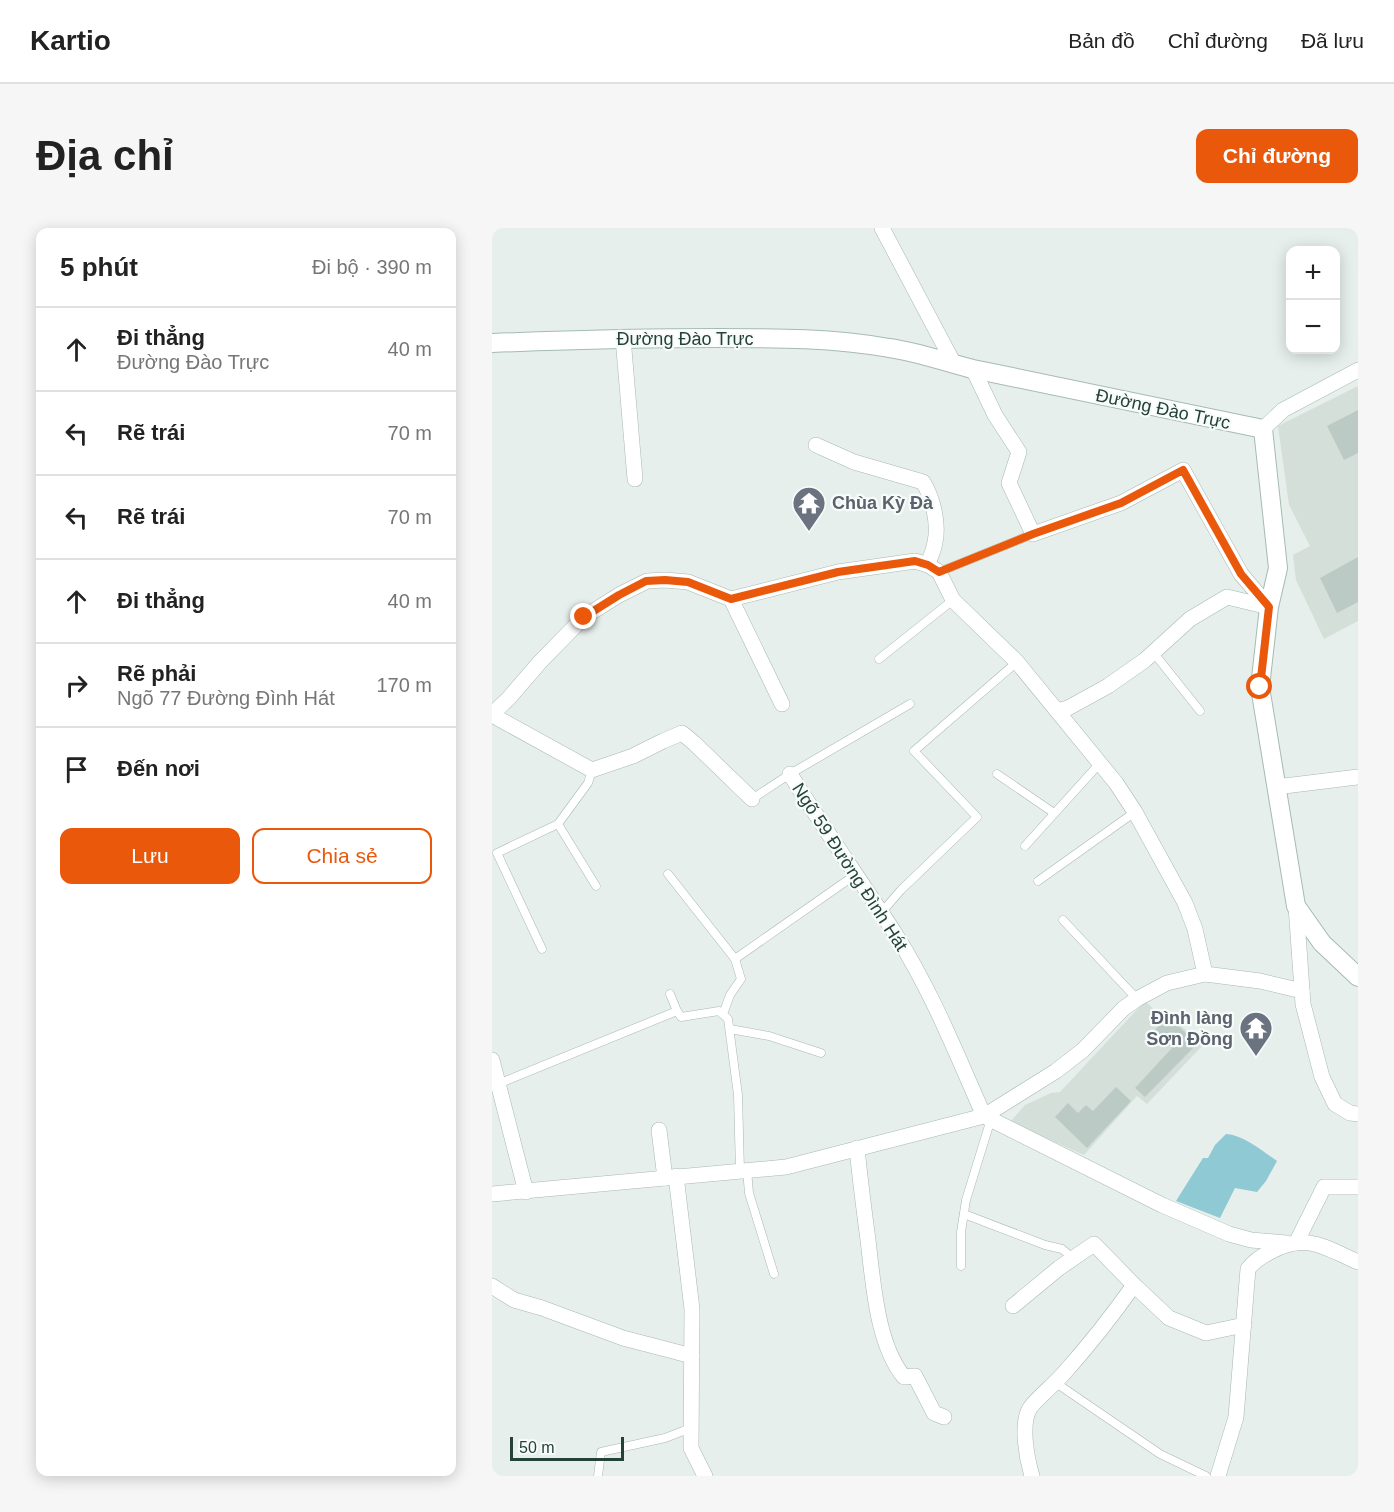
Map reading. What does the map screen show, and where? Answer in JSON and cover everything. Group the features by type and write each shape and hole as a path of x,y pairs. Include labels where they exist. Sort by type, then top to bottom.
{"street":[{"path":"882,228 954,364"},
{"path":"623,338 635,478"},
{"name":"Đường Đào Trực","path":"492,343 623,338 766,338 839,341 890,348 973,369 1263,429"},
{"path":"973,369 995,415 1019,452 1009,483 1033,534 1121,503 1183,470 1241,574 1269,607"},
{"path":"1358,370 1283,410 1263,429 1278,568 1269,607 1260,687 1296,906 1303,1004 1322,1077 1335,1104 1350,1113 1358,1114"},
{"path":"816,445 854,462 923,482 929,492 935,521 936,541 933,569"},
{"path":"592,770 492,714 584,617 646,581 688,582 731,599 838,572 915,561 933,569 953,600 1017,662 1100,763 1135,812 1185,903 1198,939 1205,974"},
{"path":"1058,711 1108,686 1154,652 1190,619 1227,597 1269,607"},
{"path":"731,599 782,704"},
{"name":"Ngõ 59 Đường Đình Hát","path":"592,770 633,756 682,734 694,742 752,799"},
{"name":"Ngõ 59 Đường Đình Hát","path":"790,774 826,833 896,936 933,1002 987,1118"},
{"path":"1276,787 1358,777"},
{"path":"1296,906 1322,943 1358,977"},
{"path":"492,1194 786,1167 987,1118 1083,1050 1124,1008 1167,983 1205,974 1260,981 1302,991"},
{"path":"492,1060 526,1192"},
{"path":"987,1118 1162,1205 1229,1234 1251,1240 1312,1242 1358,1262"},
{"path":"659,1130 671,1177 692,1309 691,1448 705,1476"},
{"path":"857,1148 874,1289 884,1335 899,1371 904,1377 915,1376 934,1413 944,1417"},
{"path":"1218,1476 1236,1417 1248,1269 1255,1260 1291,1243 1324,1188 1358,1187"},
{"path":"1013,1306 1094,1244 1134,1286 1169,1318 1206,1334 1244,1325"},
{"path":"492,1286 514,1300 623,1338 692,1356"},
{"path":"1032,1476 1027,1459 1025,1426 1029,1409 1056,1383 1096,1337 1134,1286"}],"lane":[{"path":"933,569 1033,534"},
{"path":"879,659 953,600"},
{"path":"1154,652 1200,711"},
{"path":"881,914 901,890 977,817 914,751 1017,662"},
{"path":"790,774 910,704"},
{"path":"1025,846 1100,763"},
{"path":"542,949 497,853 558,824 588,783 592,770"},
{"name":"Ngõ 59 Đường Đình Hát","path":"752,799 790,774"},
{"path":"997,774 1054,813"},
{"path":"1038,881 1135,812"},
{"path":"558,824 596,886"},
{"path":"668,874 735,959 741,979 730,995 723,1014"},
{"path":"735,959 855,874"},
{"path":"1063,920 1137,999"},
{"path":"670,994 681,1017 719,1011 728,1019 738,1095 743,1170 774,1275"},
{"path":"498,1084 677,1011"},
{"path":"730,1029 769,1036 821,1053"},
{"path":"961,1266 961,1233 966,1200 987,1118"},
{"path":"964,1214 1045,1245 1062,1249 1074,1258"},
{"path":"1056,1383 1160,1454 1206,1476"},
{"path":"598,1476 601,1452 665,1438 691,1428"}],"shaded area":[{"path":"1358,386 1358,621 1324,639 1296,580 1293,555 1310,546 1289,505 1278,426"},
{"path":"1145,1001 1162,1017 1166,1011 1202,1046 1147,1104 1137,1096 1084,1155 1010,1122 1025,1105 1051,1093 1060,1092"}],"water":[{"path":"1226,1134 1246,1140 1277,1161 1257,1192 1235,1188 1220,1218 1176,1201 1203,1158 1208,1158 1215,1145"}],"building":[{"path":"1358,410 1358,453 1344,460 1327,426"},
{"path":"1358,557 1358,602 1337,613 1320,578"},
{"path":"1168,1016 1197,1044 1145,1097 1135,1088 1172,1048 1154,1031"},
{"path":"1116,1087 1131,1101 1087,1148 1055,1117 1068,1103 1078,1113 1086,1105 1093,1111"}],"place":[{"name":"Chùa Kỳ Đà","path":"809,532"},
{"name":"Đình làng Sơn Đồng","path":"1256,1057"}],"route":[{"path":"584,617 646,581 688,582 731,599 838,572 915,561 939,572 1033,534 1121,503 1183,470 1241,574 1269,607 1260,687"}]}
